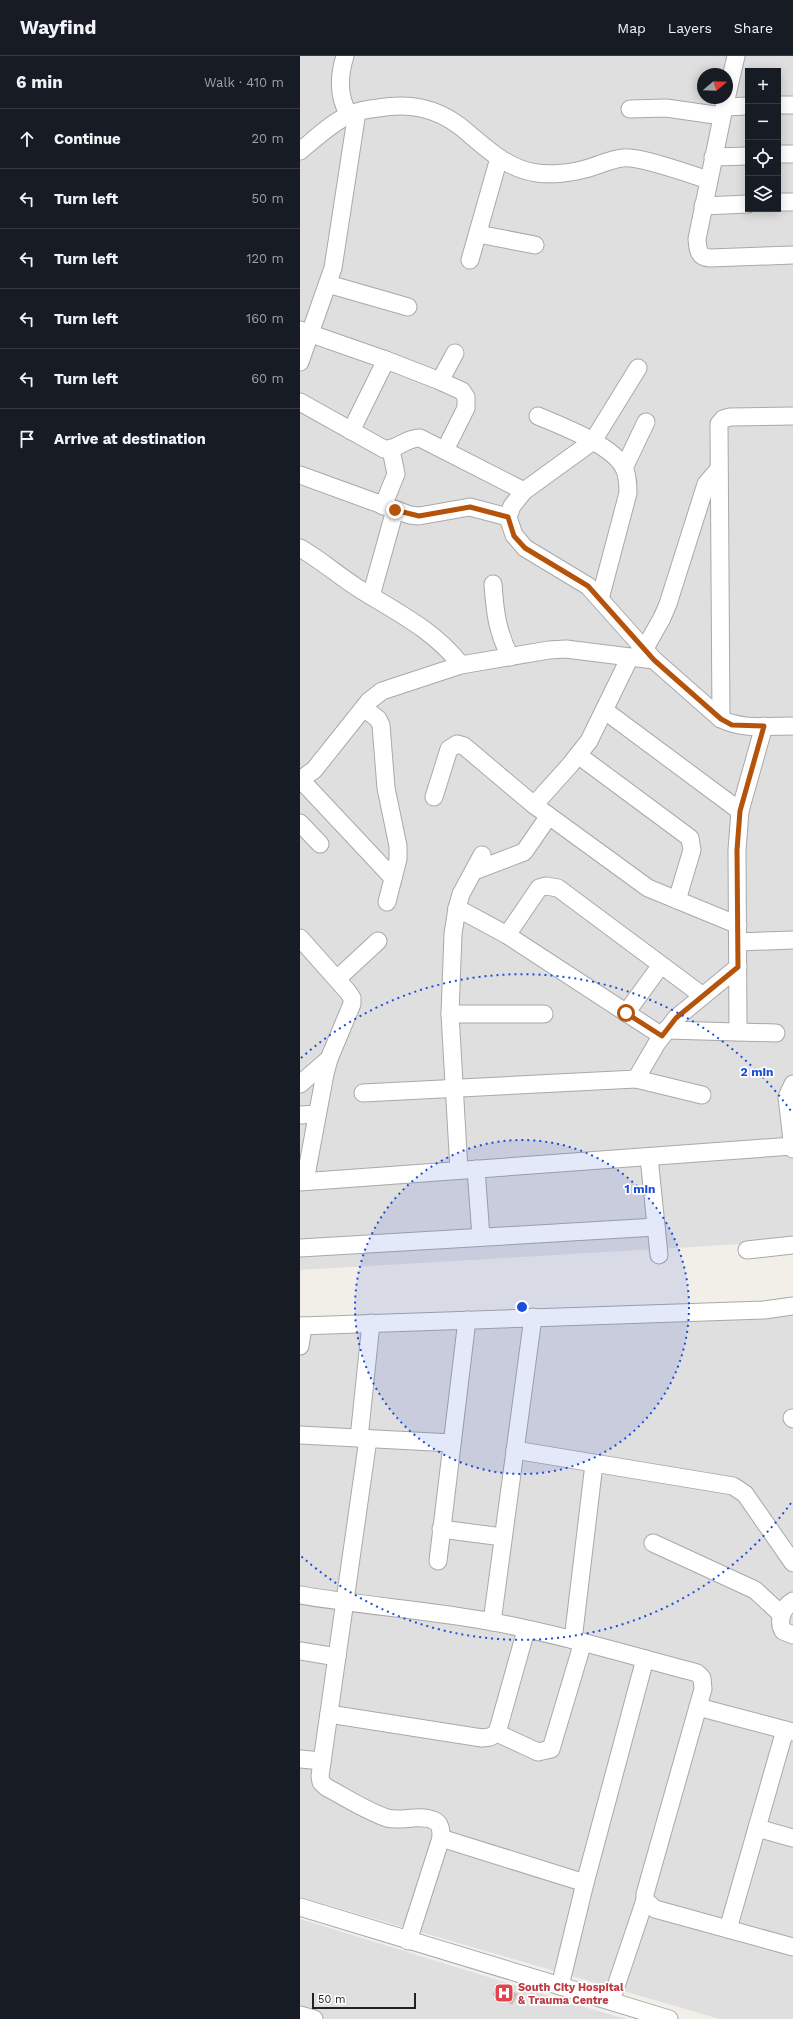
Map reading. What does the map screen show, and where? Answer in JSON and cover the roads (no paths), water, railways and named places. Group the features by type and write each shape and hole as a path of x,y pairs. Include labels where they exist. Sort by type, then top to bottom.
{"street":[{"path":"345,56 342,65 341,88 344,106 353,114"},
{"path":"733,69 736,56"},
{"path":"630,109 725,104 745,106"},
{"path":"725,104 696,239 699,254 703,258 793,255"},
{"path":"300,151 323,132 353,114 397,105 412,105 429,109 444,115 459,125 499,158 512,165 539,173 585,170 613,160 630,158 708,180"},
{"path":"781,105 793,105"},
{"path":"300,362 305,332 328,284 336,255 353,114"},
{"path":"781,154 793,154"},
{"path":"713,157 745,156"},
{"path":"470,260 499,158"},
{"path":"781,202 793,202"},
{"path":"703,206 745,204"},
{"path":"478,234 535,245"},
{"path":"328,284 408,307"},
{"path":"305,332 386,360 462,391 467,402 466,408 445,450"},
{"path":"440,381 455,352"},
{"path":"351,431 386,360"},
{"path":"638,368 593,441 524,491 512,506 508,517 514,536 525,548 580,580 600,599 643,656 721,719 732,725 793,726"},
{"path":"300,402 384,449 391,450 405,440 420,438 524,491"},
{"path":"538,416 593,441 618,460 624,468 628,480 628,493 600,599"},
{"path":"721,719 718,470 719,424 723,418 730,417 793,416"},
{"path":"624,468 646,422"},
{"path":"371,596 396,474 391,450"},
{"path":"534,805 589,741 604,710 643,656 668,604 706,484 718,470"},
{"path":"300,474 389,508 419,516 470,507 508,517"},
{"path":"300,548 371,596 434,635 451,652 461,665"},
{"path":"493,584 496,619 502,640 510,657"},
{"path":"393,878 300,780 314,770 375,695 461,665 510,657 566,649 643,656"},
{"path":"364,708 378,719 382,731 386,788 398,846 398,859 387,902"},
{"path":"604,710 740,811"},
{"path":"738,1032 737,850 740,811 764,726"},
{"path":"434,797 449,750 458,744 464,746 534,805 648,888 678,900 738,934 793,940"},
{"path":"578,755 690,838 692,850 678,900"},
{"path":"474,871 524,852 549,816"},
{"path":"300,823 320,844"},
{"path":"459,1170 450,1014 453,934 461,894 482,854"},
{"path":"507,935 540,888 552,886 558,888 703,996"},
{"path":"457,908 507,935 626,1013 664,1033 776,1033"},
{"path":"300,938 352,998 352,1004 329,1059 302,1181 793,1147 786,1097 793,1084"},
{"path":"337,979 378,941"},
{"path":"626,1013 661,965"},
{"path":"636,1079 664,1033 676,1018 738,967"},
{"path":"450,1014 544,1014"},
{"path":"300,1084 329,1059"},
{"path":"363,1093 636,1079 702,1095"},
{"path":"300,1115 317,1114"},
{"path":"649,1157 658,1255"},
{"path":"476,1169 480,1237"},
{"path":"300,1248 656,1227"},
{"path":"747,1250 793,1245"},
{"path":"300,1346 302,1326 764,1310 793,1306"},
{"path":"492,1622 533,1317"},
{"path":"438,1561 467,1320"},
{"path":"371,1323 364,1438 345,1603 320,1776 321,1782 326,1787 388,1818 412,1817 432,1820 439,1824 442,1830 441,1838 408,1941"},
{"path":"300,1435 452,1443"},
{"path":"515,1450 734,1486 745,1494 793,1563"},
{"path":"497,1733 538,1752 552,1749 578,1641 594,1464"},
{"path":"441,1529 504,1537"},
{"path":"653,1543 756,1590 782,1615"},
{"path":"300,1595 345,1603 492,1622 578,1641 696,1673 702,1678 703,1689 645,1894 645,1900 611,2001"},
{"path":"793,1601 784,1608 780,1626 783,1631 793,1635"},
{"path":"329,1714 482,1738 490,1737 497,1733 526,1630"},
{"path":"300,1651 337,1657"},
{"path":"560,1986 585,1883 645,1659"},
{"path":"698,1707 789,1731 757,1828 728,1930"},
{"path":"300,1759 322,1761"},
{"path":"757,1828 793,1838"},
{"path":"441,1838 585,1883"},
{"path":"645,1900 655,1909 793,1947"},
{"path":"300,1907 669,2019"},
{"path":"300,2015 314,2019"}],"place":[{"name":"South City Hospital & Trauma Centre","path":"504,1993"}]}
